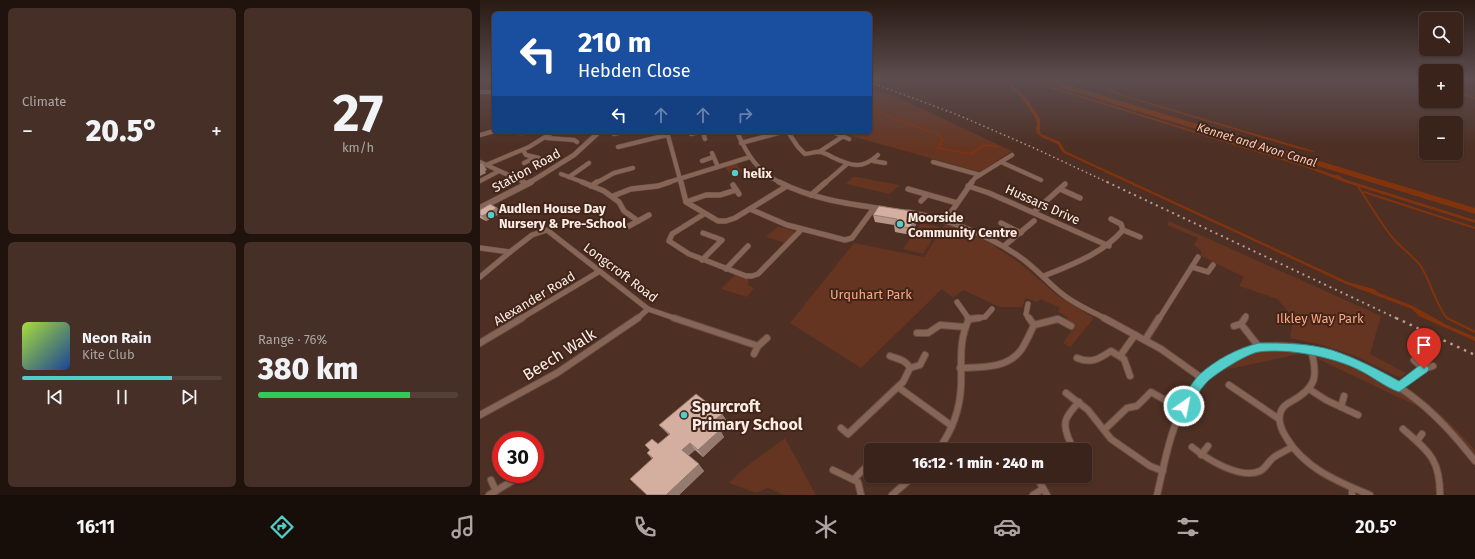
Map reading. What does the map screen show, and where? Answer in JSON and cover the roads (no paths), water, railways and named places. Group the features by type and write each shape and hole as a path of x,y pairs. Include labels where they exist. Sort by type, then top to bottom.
{"street":[{"path":"480,135 492,132"},
{"path":"486,165 506,155 538,144 550,134"},
{"name":"Station Road","path":"480,208 527,184 572,157 597,134"},
{"path":"618,147 631,147 667,134 686,202 714,220 726,222 750,210 787,186"},
{"path":"704,134 705,139"},
{"path":"738,134 750,157 765,172 787,186 810,195 835,202 890,210"},
{"path":"742,142 774,134"},
{"path":"790,134 804,153 808,154 819,152 842,137"},
{"path":"836,134 849,139"},
{"path":"547,138 577,140"},
{"path":"523,150 526,155 536,158 524,163"},
{"path":"819,152 847,164 861,166 868,165 878,155"},
{"path":"945,221 968,186 980,175 1002,162 1012,154"},
{"path":"702,161 712,155 718,167"},
{"path":"613,196 625,190 658,186 750,157"},
{"path":"873,161 885,163"},
{"path":"480,162 527,184"},
{"path":"933,162 980,175"},
{"path":"1002,162 1041,180"},
{"path":"569,177 589,163"},
{"path":"810,195 847,164"},
{"path":"591,186 614,173 633,168"},
{"path":"480,181 499,171"},
{"path":"561,174 604,190 613,196 619,202 623,210 638,222"},
{"path":"1034,212 1066,184"},
{"name":"Hussars Drive","path":"968,186 1034,212 1109,246"},
{"path":"908,189 957,203"},
{"path":"1060,189 1080,198"},
{"path":"686,202 706,195 720,195 736,190"},
{"path":"921,200 927,195"},
{"path":"750,210 774,221 801,230 848,240 852,238 874,208"},
{"path":"903,212 945,221 970,230 1004,246 1044,276 1051,285 1066,297 1145,340 1203,379"},
{"path":"704,214 672,234 669,238 678,247 702,260 746,276 756,276 801,230"},
{"path":"629,226 649,215"},
{"path":"1111,219 1121,224 1123,230 1140,237"},
{"path":"1004,246 1034,221"},
{"path":"1001,223 1020,233"},
{"name":"Longcroft Road","path":"510,252 532,235 547,230 648,309 758,346"},
{"path":"1044,276 1099,252 1109,246 1123,230"},
{"path":"702,260 722,240 703,233"},
{"path":"726,269 748,246"},
{"path":"480,248 510,252"},
{"path":"480,277 510,252"},
{"path":"1145,340 1198,257"},
{"path":"1192,267 1208,272 1213,265"},
{"name":"Alexander Road","path":"480,343 600,271"},
{"path":"957,302 969,319"},
{"path":"1028,304 1026,314 1034,325"},
{"name":"Beech Walk","path":"480,415 557,373 632,323 648,309"},
{"path":"969,319 985,317 992,309"},
{"path":"1234,326 1240,324 1246,316"},
{"path":"942,443 959,411 962,376 959,352 965,327 969,319"},
{"path":"1034,325 1058,320 1071,326"},
{"path":"1240,324 1259,347"},
{"path":"917,333 928,333 940,325 965,327"},
{"path":"960,368 1003,364 1021,351 1034,325"},
{"path":"1120,356 1135,335"},
{"path":"754,354 758,346 767,338"},
{"path":"1157,495 1179,415 1189,396 1203,379 1221,366 1250,349 1259,347 1311,350 1330,354 1351,362 1399,387 1426,407 1446,425 1475,461"},
{"path":"1311,350 1315,373 1314,382 1304,395 1285,405 1281,410 1279,419 1281,428 1292,447 1299,455 1312,465 1352,491 1370,495"},
{"path":"1077,358 1085,362 1097,360 1111,351 1124,358 1130,376"},
{"path":"841,428 848,434 903,382 910,368 920,365 925,355"},
{"path":"890,356 905,361 909,364 910,368"},
{"path":"1414,360 1424,369"},
{"path":"1399,387 1424,369 1433,366"},
{"path":"1229,385 1241,389 1279,419"},
{"path":"898,387 952,426"},
{"path":"1309,389 1358,415"},
{"path":"1104,430 1127,408 1137,406 1151,392 1165,400"},
{"path":"1066,393 1088,410 1104,430 1123,448 1150,466 1163,471"},
{"path":"1341,407 1344,396"},
{"path":"1070,443 1065,432 1064,423 1066,416 1079,402"},
{"path":"1403,429 1417,441 1432,458 1438,468 1440,495"},
{"path":"1417,441 1422,434"},
{"path":"1201,455 1208,446"},
{"path":"1192,447 1201,455 1210,460 1236,471 1251,474 1261,470 1273,459 1292,447"},
{"path":"854,479 864,469"},
{"path":"833,470 854,479 861,489 861,495"},
{"path":"491,480 492,493 509,483"},
{"path":"892,495 906,483"},
{"path":"1033,495 1045,492 1040,483"}],"water":[{"path":"1025,102 1029,102 1040,119 1041,134 1060,142 1065,151 1348,282 1374,289 1379,293 1413,306 1447,325 1475,337 1475,341 1419,316 1412,309 1346,284 1064,153 1057,144 1039,135 1036,129 1037,124 1035,117"},
{"path":"1095,102 1101,102 1338,175 1344,179 1475,220 1475,223 1344,182 1308,168"},
{"name":"Kennet and Avon Canal","path":"1108,102 1124,102 1475,208 1475,214"},
{"path":"1143,102 1148,102 1314,151 1299,149"}],"waterway":[{"path":"872,106 886,116 930,131"},
{"path":"935,132 943,140 938,148 971,154 985,145 999,147"},
{"path":"1358,186 1392,237 1420,265 1440,308 1447,318"},
{"path":"1364,192 1475,228"},
{"path":"1447,318 1475,332"}],"railway":[{"path":"924,102 958,115 1034,148 1109,183"},
{"path":"1107,182 1398,319"},
{"path":"1396,318 1475,355"}],"place":[{"name":"helix","path":"735,173"},
{"name":"Audlen House Day Nursery & Pre-School","path":"491,215"},
{"name":"Moorside Community Centre","path":"900,224"},
{"name":"Spurcroft Primary School","path":"684,415"}],"park label":[{"name":"Urquhart Park","path":"871,294"},
{"name":"Ilkley Way Park","path":"1320,318"}]}
